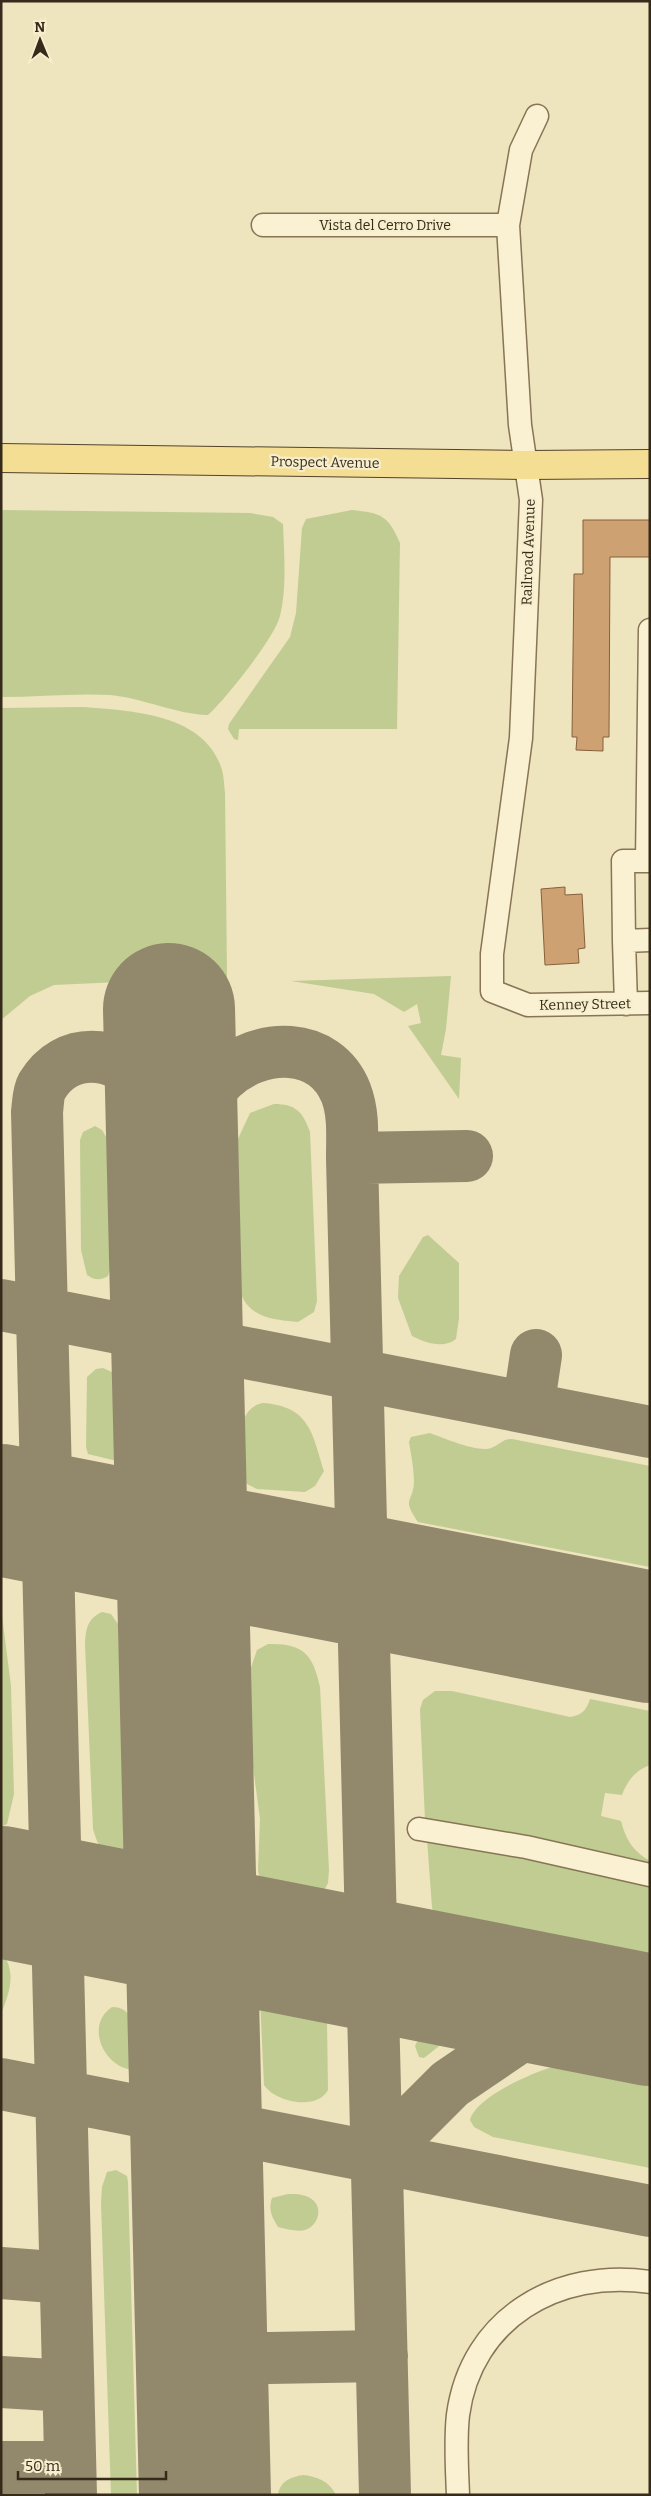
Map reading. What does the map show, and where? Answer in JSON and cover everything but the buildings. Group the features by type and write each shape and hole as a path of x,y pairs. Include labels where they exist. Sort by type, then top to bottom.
{"main road":[{"name":"Prospect Avenue","path":"1,458 526,465 650,464"}],"street":[{"name":"Railroad Avenue","path":"492,990 492,954 521,738 531,500 520,425 508,225 521,150 537,116"},
{"name":"Vista del Cerro Drive","path":"263,225 508,225"},
{"path":"626,1004 623,861 648,861 650,630"},
{"path":"624,941 650,940"},
{"name":"Kenney Street","path":"492,990 528,1005 650,1003"},
{"path":"419,1829 519,1846 650,1875"},
{"path":"458,2495 456,2436 461,2401 472,2368 496,2332 515,2313 527,2305 545,2294 564,2287 605,2278 650,2282"}],"green space":[{"path":"1,510 250,513 273,517 283,524 284,558 282,605 276,626 260,653 226,696 208,715 183,712 135,699 110,695 1,697"},
{"path":"352,510 370,512 382,517 392,526 400,543 397,729 239,729 238,740 234,739 228,729 229,724 290,637 296,613 302,528 306,519"},
{"path":"83,707 144,714 164,719 183,726 200,737 213,751 222,770 225,793 227,977 54,985 30,996 1,1020 1,708"},
{"path":"451,976 446,1029 441,1055 461,1058 459,1099 408,1026 421,1023 417,1004 404,1012 374,994 291,981"},
{"path":"274,1104 282,1104 298,1110 305,1119 310,1132 317,1301 314,1312 298,1322 258,1314 245,1302 237,1281 237,1141 250,1113"},
{"path":"95,1126 102,1130 108,1140 112,1263 108,1276 100,1279 87,1275 81,1250 80,1140 83,1132"},
{"path":"428,1235 459,1263 459,1318 456,1339 446,1344 428,1343 412,1336 398,1298 399,1276 423,1237"},
{"path":"103,1368 112,1372 117,1383 120,1460 117,1461 88,1454 86,1447 87,1377 96,1369"},
{"path":"262,1403 278,1405 300,1416 312,1434 324,1471 315,1486 305,1492 257,1489 247,1484 244,1479 241,1447 242,1424 252,1408"},
{"path":"430,1433 478,1448 491,1448 512,1439 650,1466 650,1567 418,1522 409,1504 414,1482 409,1442 411,1437"},
{"path":"1,1608 11,1686 14,1794 7,1824 1,1827"},
{"path":"102,1612 111,1614 118,1624 122,1742 129,1854 123,1863 117,1864 108,1858 101,1849 93,1829 85,1644 90,1621"},
{"path":"268,1644 290,1646 305,1653 314,1667 320,1687 329,1870 328,1883 322,1895 312,1901 272,1897 263,1889 258,1871 260,1819 252,1759 249,1673 257,1650"},
{"path":"435,1691 452,1691 570,1717 583,1712 590,1699 650,1711 650,1765 640,1770 633,1777 622,1795 605,1793 601,1816 621,1821 625,1834 631,1844 650,1861 650,1867 425,1820 420,1709 423,1700"},
{"path":"427,1839 650,1883 650,1974 459,1934 444,1926 434,1916 432,1907"},
{"path":"1,1952 9,1966 10,1982 1,2014"},
{"path":"266,1993 284,1995 301,2000 316,2010 327,2023 328,2090 323,2097 306,2102 286,2100 269,2091 264,2085 260,1998"},
{"path":"112,2007 121,2008 127,2013 136,2029 139,2058 138,2066 132,2070 122,2067 113,2061 101,2044 100,2024 104,2015"},
{"path":"454,2027 459,2028 458,2031 424,2058 419,2057 415,2046 422,2037 431,2032"},
{"path":"579,2062 620,2062 650,2066 650,2168 493,2137 474,2127 470,2120 474,2111 493,2095 519,2080 543,2070"},
{"path":"116,2170 127,2176 128,2182 137,2495 111,2495 101,2203 102,2187 107,2172"},
{"path":"288,2194 305,2196 317,2205 317,2218 309,2228 299,2231 278,2227 271,2213 272,2198"},
{"path":"303,2475 322,2480 330,2486 336,2495 278,2495 281,2486 287,2480"}],"taxiway":[{"path":"173,1158 187,1125 213,1086 237,1065 254,1057 290,1052 307,1055 323,1063 336,1076 349,1101 352,1125 385,2495"},
{"path":"71,2495 37,1112 42,1086 52,1073 64,1064 77,1059 106,1058 120,1064 133,1072 150,1091 162,1119 173,1158"},
{"path":"352,1158 467,1156"},
{"path":"1,1305 650,1432"},
{"path":"528,1408 536,1355"},
{"path":"1,1897 45,1905"},
{"path":"377,2157 450,2084 568,2004"},
{"path":"1,2084 650,2211"},
{"path":"1,2273 65,2278"},
{"path":"202,2359 382,2356"},
{"path":"1,2382 68,2386"},
{"path":"1,2467 70,2467"}],"runway":[{"path":"169,1009 205,2495"},
{"path":"1,1510 650,1637"},
{"path":"1,1892 650,2020"}]}
